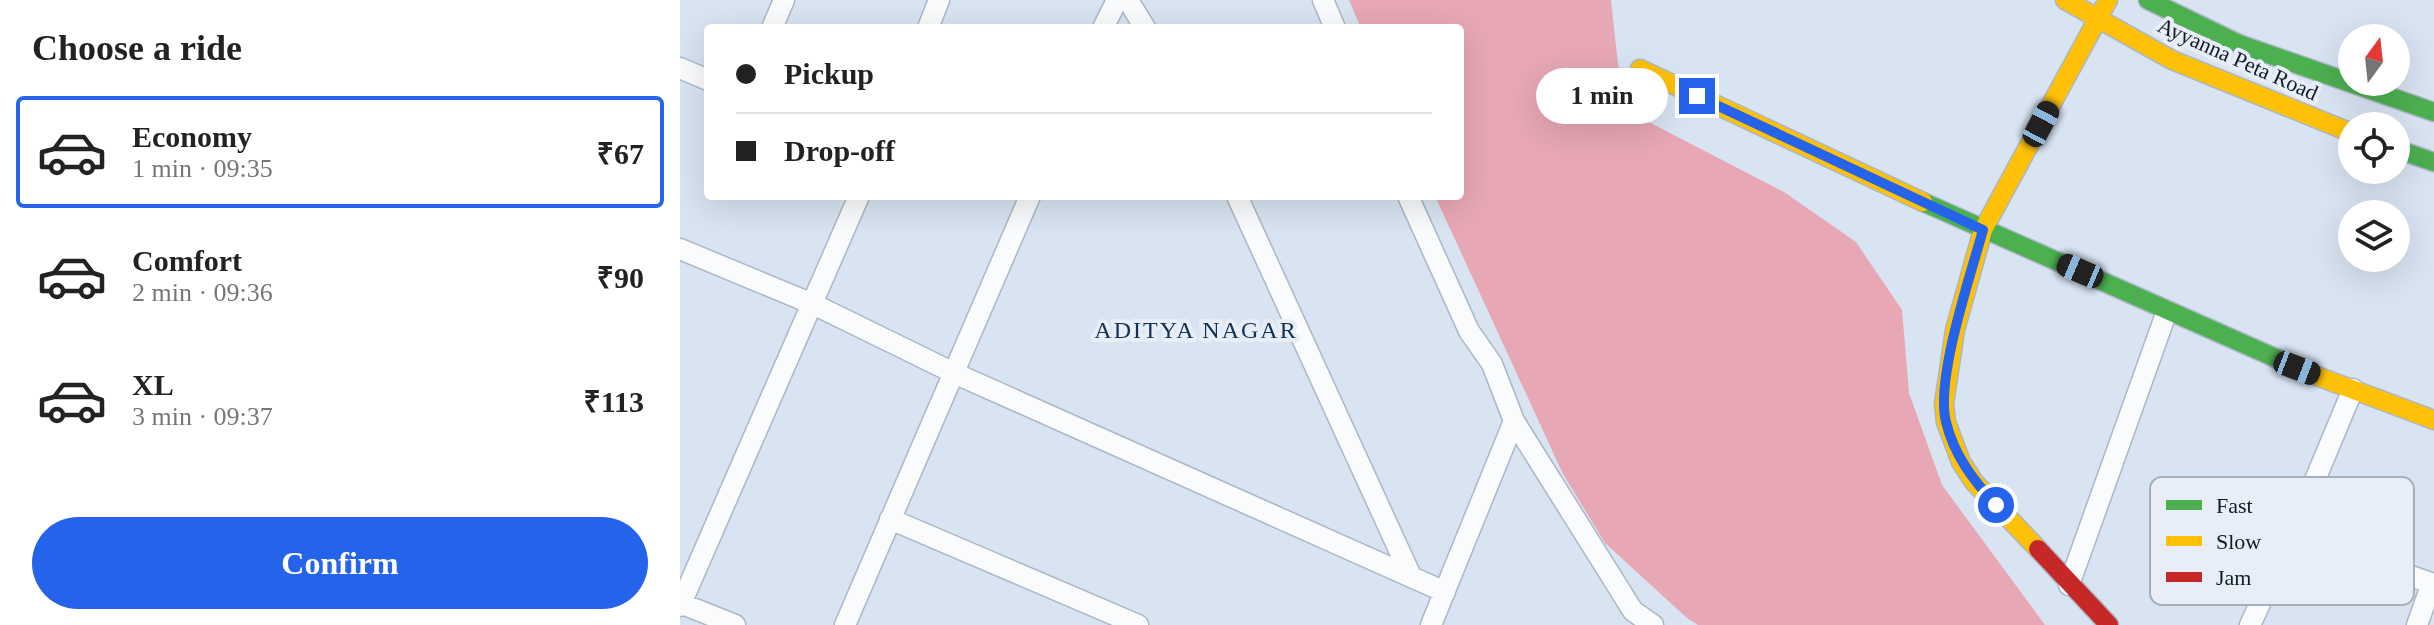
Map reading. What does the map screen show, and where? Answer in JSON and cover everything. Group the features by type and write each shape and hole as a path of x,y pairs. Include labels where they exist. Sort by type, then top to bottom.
{"street":[{"path":"774,24 784,0"},
{"path":"930,24 939,0"},
{"path":"1105,24 1117,0"},
{"path":"1128,0 1143,24"},
{"path":"1323,0 1333,24"},
{"name":"Ayyanna Peta Road","path":"2065,0 2172,60 2338,128"},
{"path":"2108,0 1983,230 1955,330 1944,404 1946,422 1961,462 1974,482 2109,625"},
{"path":"2148,0 2239,44 2434,112"},
{"path":"680,68 704,78"},
{"path":"1640,69 1983,230 2268,357 2434,420"},
{"path":"2410,154 2434,162"},
{"path":"735,625 680,604 815,305 857,200"},
{"path":"845,625 1028,200"},
{"path":"1239,200 1410,574"},
{"path":"1410,200 1469,331 1492,364 1514,421 1629,618 1653,625"},
{"path":"680,249 815,305 954,373 1445,592"},
{"path":"2069,585 2167,311"},
{"path":"2316,477 2353,389"},
{"path":"1431,625 1514,421"},
{"path":"890,519 1138,625"},
{"path":"2414,577 2433,583 2417,625"},
{"path":"2250,625 2259,605"}],"shaded area":[{"path":"1349,0 1611,0 1618,65 1641,118 1784,192 1856,242 1902,310 1909,393 1942,485 2045,625 1698,625 1687,618 1605,543 1563,474 1437,200 1464,200 1464,24 1359,24"}],"traffic: fast":[{"path":"2148,0 2239,44 2434,112"},
{"path":"2410,154 2434,162"},
{"path":"1923,202 2314,375"}],"traffic: slow":[{"path":"2065,0 2172,60 2338,127"},
{"path":"2038,549 1974,482 1961,462 1946,422 1944,404 1955,330 1983,230 2108,0"},
{"path":"1640,69 1923,202"},
{"path":"2314,375 2434,420"}],"traffic: jam":[{"path":"2038,549 2109,625"}],"district":[{"name":"ADITYA NAGAR","path":"1196,330"}],"route":[{"path":"1697,96 1983,230 1955,330 1944,404 1946,422 1961,462 1974,482 1996,505"}]}
